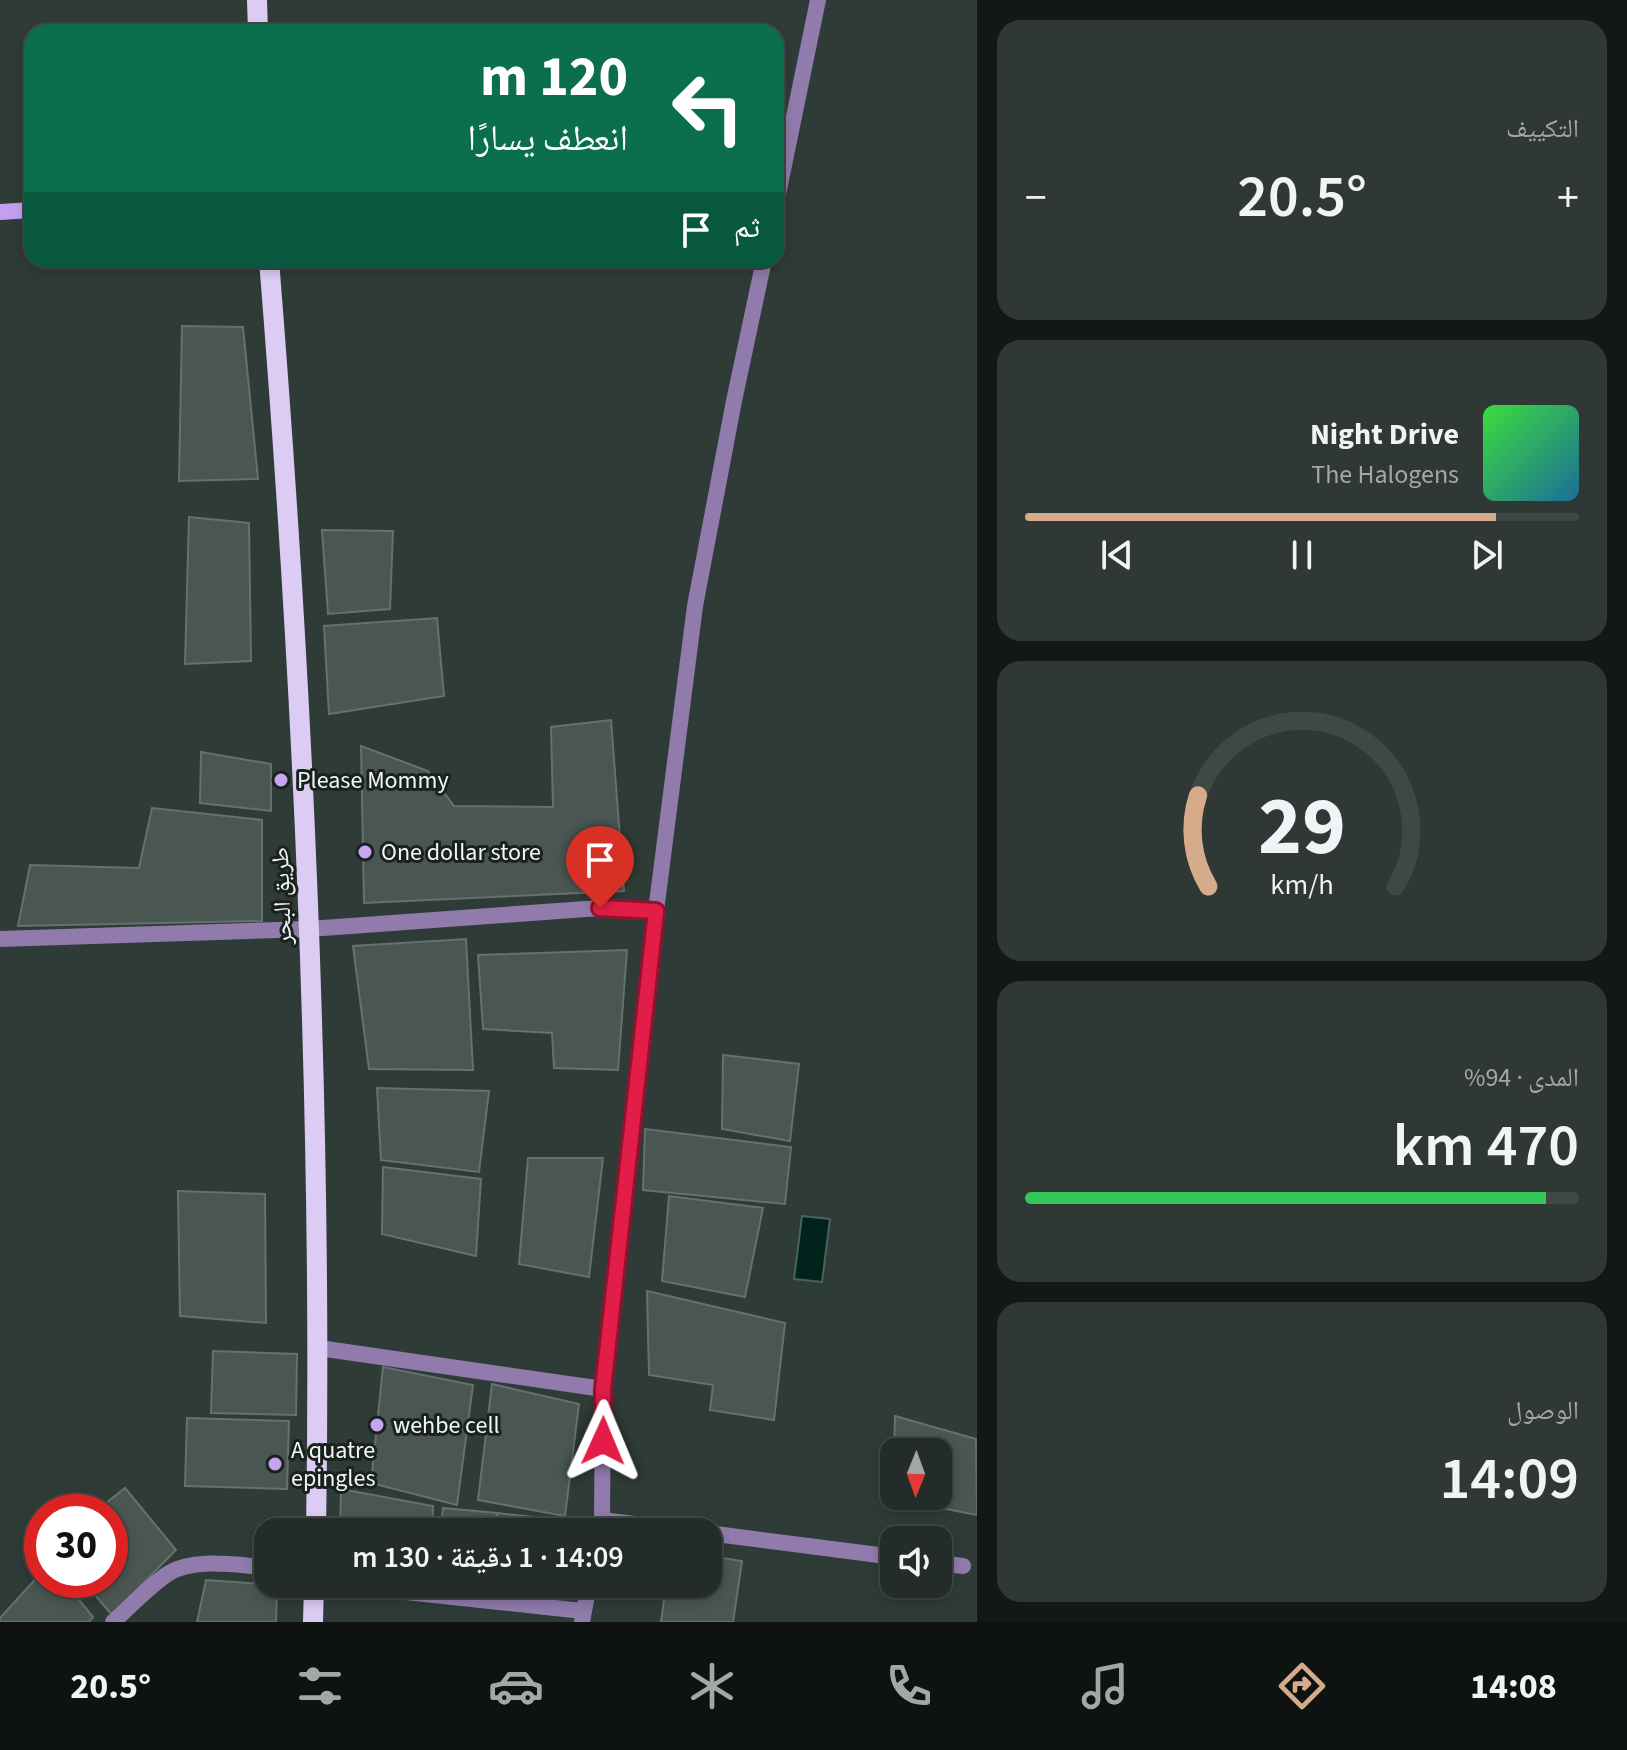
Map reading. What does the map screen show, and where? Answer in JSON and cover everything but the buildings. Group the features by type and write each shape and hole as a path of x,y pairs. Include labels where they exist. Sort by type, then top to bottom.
{"main road":[{"path":"257,0 258,24"},
{"name":"طريق البحر","path":"270,268 299,656 319,1348 316,1518"},
{"path":"313,1622 314,1598"}],"street":[{"path":"784,165 818,0"},
{"path":"0,212 24,210"},
{"path":"600,1518 603,1389 656,911 697,594 762,268"},
{"path":"0,939 309,929 600,908 656,911"},
{"path":"319,1348 603,1389"},
{"path":"722,1535 880,1555"},
{"path":"113,1622 170,1573 182,1568 206,1565 254,1567"},
{"path":"952,1565 963,1566"},
{"path":"441,1598 583,1616"}],"shaded area":[{"path":"802,1216 830,1219 822,1282 794,1279"}],"place":[{"name":"Please Mommy","path":"281,780"},
{"name":"One dollar store","path":"365,852"},
{"name":"wehbe cell","path":"377,1425"},
{"name":"A quatre epingles","path":"275,1464"}],"route":[{"path":"600,908 656,911 603,1389 603,1441"}]}
